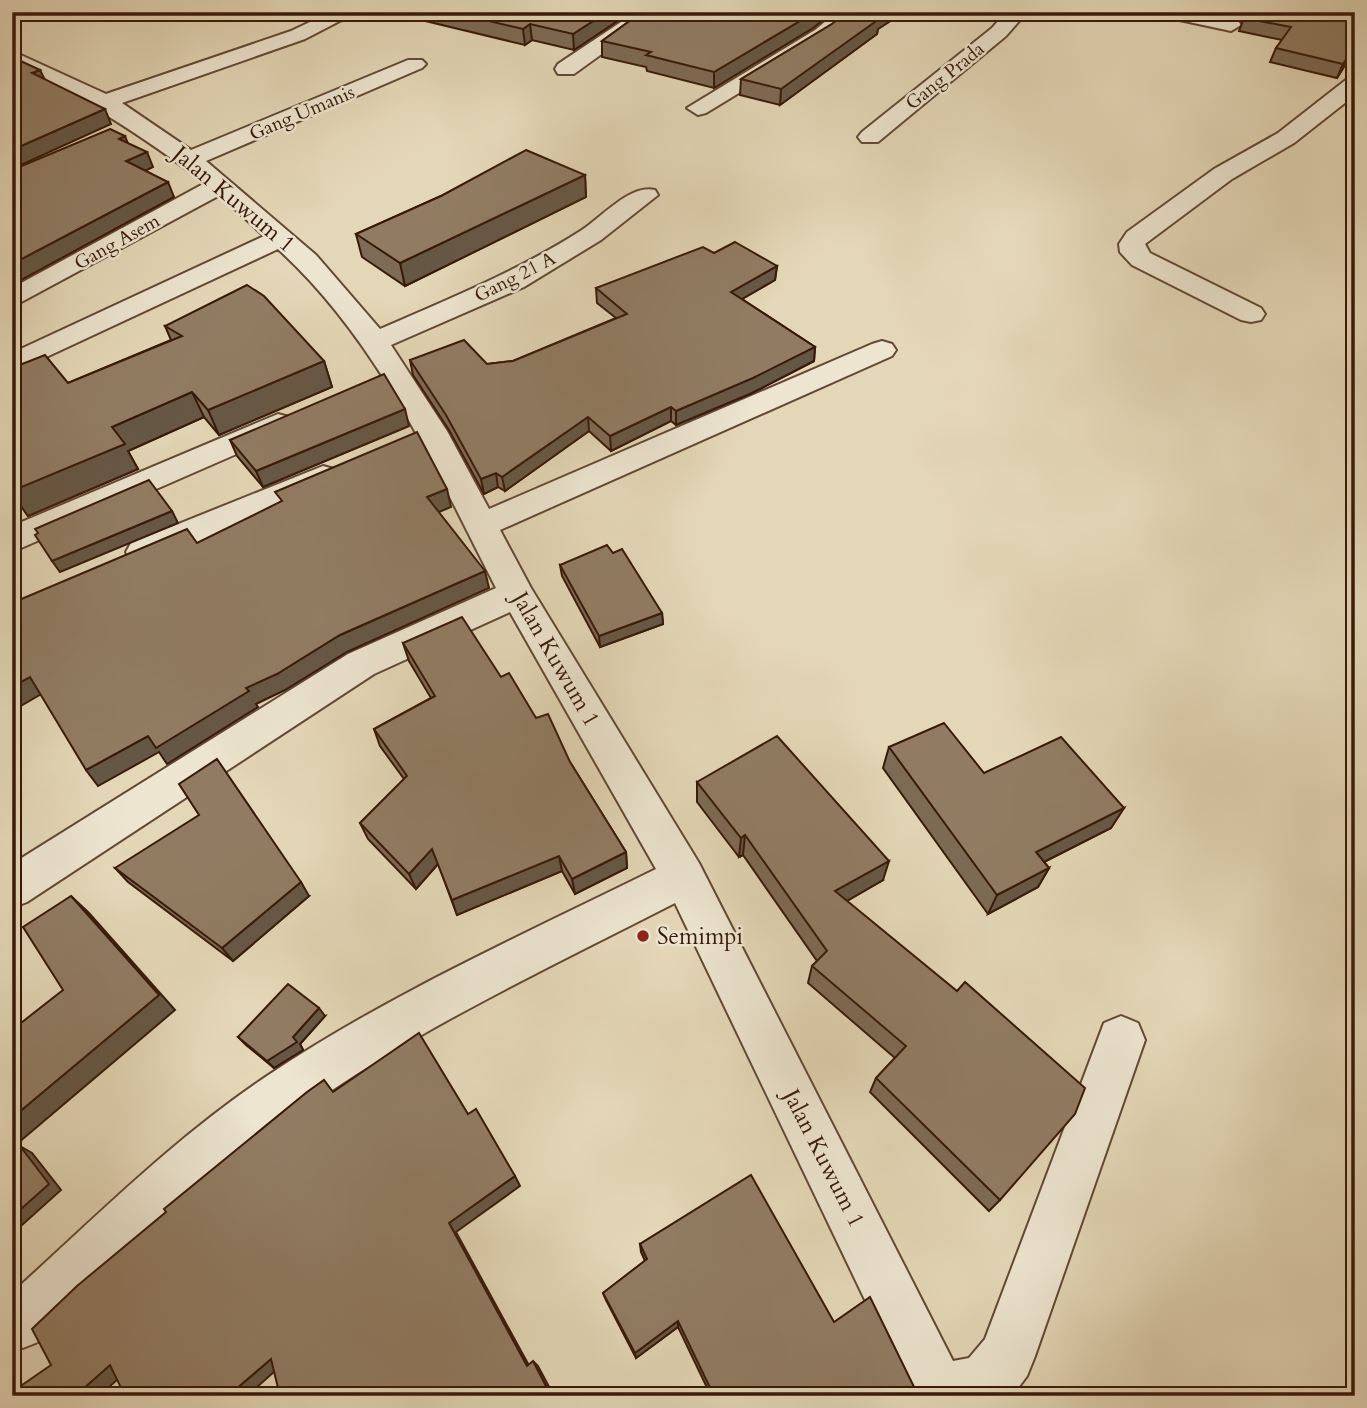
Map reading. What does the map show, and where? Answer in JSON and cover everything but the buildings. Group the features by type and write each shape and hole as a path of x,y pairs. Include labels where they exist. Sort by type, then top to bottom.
{"street":[{"path":"119,120 347,12"},
{"path":"566,69 650,12"},
{"path":"698,108 822,34 849,12"},
{"name":"Gang Prada","path":"870,137 999,32 1017,12"},
{"path":"1168,12 1231,25"},
{"name":"Jalan Kuwum 1","path":"12,57 188,160 222,184 307,261 375,342 383,379 481,525 517,594 684,877 941,1394"},
{"name":"Gang Umanis","path":"188,160 415,64"},
{"path":"1251,314 1140,259 1133,252 1132,244 1136,237 1223,174 1286,138 1355,84"},
{"name":"Gang Asem","path":"12,299 222,184"},
{"name":"Gang 21 A","path":"375,342 514,281 592,235 646,195"},
{"path":"12,364 281,238"},
{"path":"481,525 675,443 882,350"},
{"path":"12,540 306,412"},
{"path":"113,565 346,467"},
{"path":"12,888 361,664 517,594"},
{"path":"23,1320 188,1169 282,1095 389,1026 684,877"},
{"path":"941,1394 981,1384 997,1375 1007,1356 1121,1040"}],"place":[{"name":"Semimpi","path":"643,936"}]}
